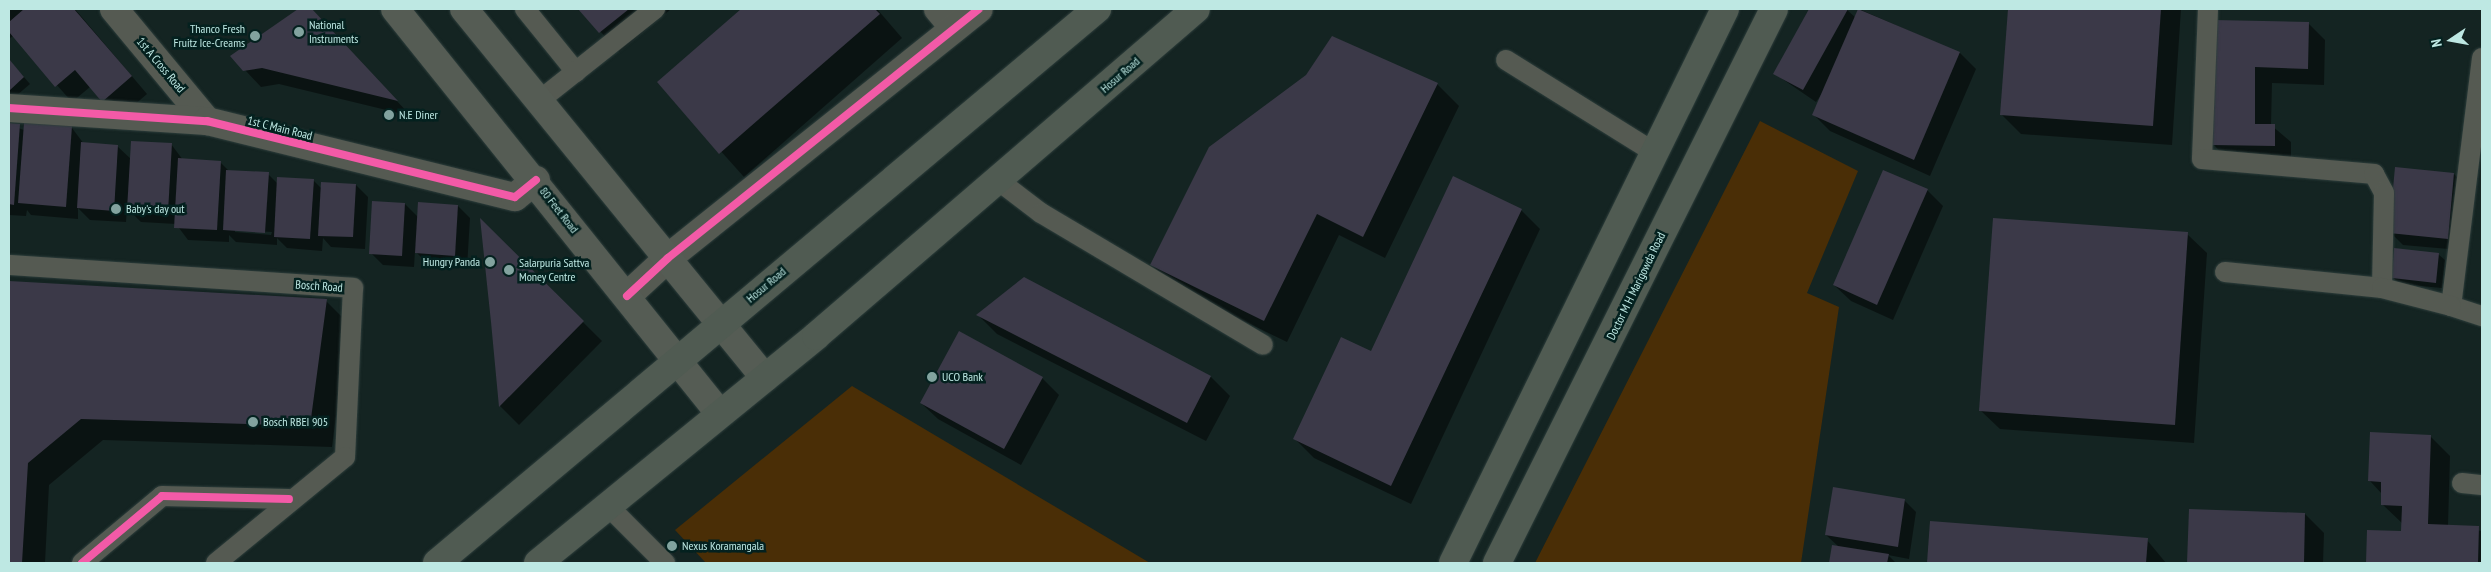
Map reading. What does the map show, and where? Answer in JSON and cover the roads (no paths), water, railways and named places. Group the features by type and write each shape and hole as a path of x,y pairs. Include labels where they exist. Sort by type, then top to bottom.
{"main road":[{"name":"80 Feet Road","path":"395,9 536,180 720,414"},
{"path":"464,9 765,378"},
{"name":"Hosur Road","path":"437,563 1097,9"},
{"name":"Hosur Road","path":"538,563 765,378 999,181 1196,9"},
{"path":"1452,563 1726,9"},
{"name":"Doctor M H Marigowda Road","path":"1498,563 1774,9"}],"street":[{"name":"1st A Cross Road","path":"114,9 207,121"},
{"path":"627,296 668,258 946,19 979,9"},
{"name":"1st C Main Road","path":"9,108 207,121 515,196 536,180"}],"lane":[{"path":"525,9 576,72"},
{"path":"540,100 655,9"},
{"path":"2208,9 2202,159 2374,174 2384,193 2382,288"},
{"path":"2451,306 2482,58"},
{"path":"1506,60 1654,152"},
{"path":"999,181 1041,213 1264,345"},
{"name":"Bosch Road","path":"9,265 353,288 345,457 289,499 216,563"},
{"path":"2225,272 2382,288 2482,316"},
{"path":"2462,483 2482,485"},
{"path":"82,563 162,496 289,499"},
{"path":"608,506 665,563"}],"place":[{"name":"National Instruments","path":"299,32"},
{"name":"Thanco Fresh Fruitz Ice-Creams","path":"255,36"},
{"name":"N.E Diner","path":"389,115"},
{"name":"Baby's day out","path":"116,209"},
{"name":"Hungry Panda","path":"490,262"},
{"name":"Salarpuria Sattva Money Centre","path":"509,270"},
{"name":"UCO Bank","path":"932,377"},
{"name":"Bosch RBEI 905","path":"253,422"},
{"name":"Nexus Koramangala","path":"672,546"}]}
